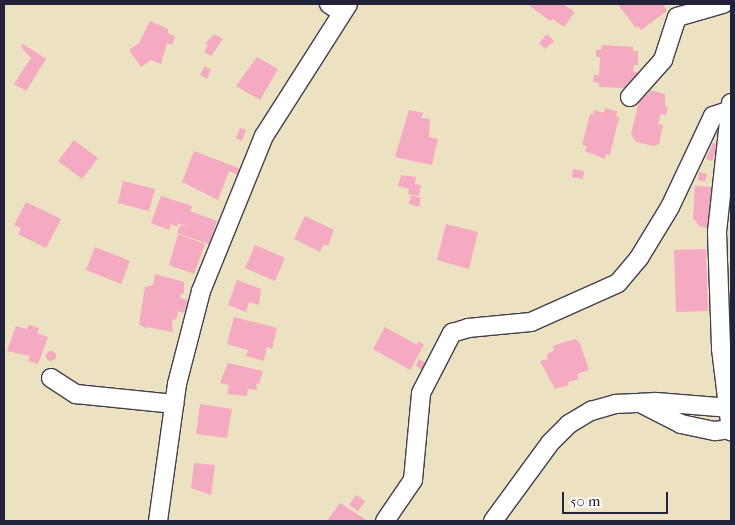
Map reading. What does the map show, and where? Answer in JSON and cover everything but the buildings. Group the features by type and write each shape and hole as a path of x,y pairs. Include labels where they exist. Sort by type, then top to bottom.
{"street":[{"path":"630,97 663,60 677,17 723,4"},
{"path":"158,521 174,404 201,291 264,136 339,7"},
{"path":"642,404 681,424 715,431 731,430 730,408 721,349 718,223 731,107"},
{"path":"385,521 413,480 421,394 452,333 468,328 531,322 618,283 640,258 670,207 713,116 731,107"},
{"path":"720,284 731,338"},
{"path":"51,378 76,394 174,404"},
{"path":"493,521 550,443 569,424 591,411 616,404 668,402 730,408"}]}
